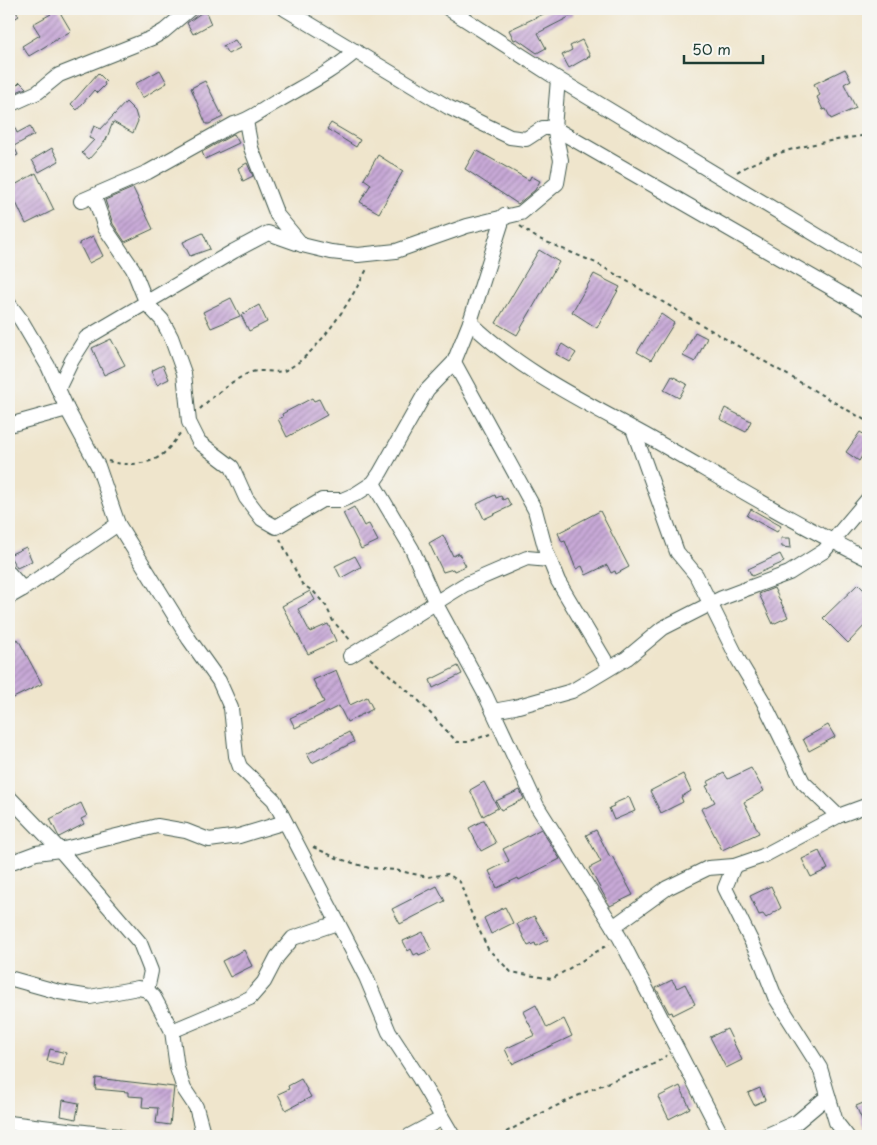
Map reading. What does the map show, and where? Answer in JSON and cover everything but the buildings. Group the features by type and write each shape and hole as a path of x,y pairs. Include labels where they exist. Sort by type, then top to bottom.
{"street":[{"path":"9,105 38,92 59,75 152,38 164,31 190,9"},
{"path":"285,9 448,107 510,138 526,139 544,128 554,128 868,309"},
{"path":"449,9 558,79 868,266"},
{"path":"81,201 154,168 234,124 246,121 272,104 334,70 356,51"},
{"path":"58,389 72,360 86,338 268,233 302,245 331,252 358,255 376,251 396,251 467,226 494,221 504,215 521,213 557,183 560,160 554,128 558,79"},
{"path":"246,121 251,148 277,214 302,245"},
{"path":"94,196 105,228 133,269 147,304 162,320 171,337 184,373 189,422 199,442 232,467 246,498 262,519 276,527 322,500 342,500 373,483 427,390 454,362 470,322 504,215"},
{"path":"9,304 21,320 48,366 67,409 93,455 118,524 190,639 219,681 231,708 236,756 240,767 274,800 366,977 388,1032 419,1078 441,1119 453,1136"},
{"path":"470,322 489,340 546,381 833,542 868,559"},
{"path":"454,362 535,510 550,560 571,605 609,667"},
{"path":"9,425 67,409"},
{"path":"634,429 677,552 696,575 712,603 739,661 763,701 803,782 838,816"},
{"path":"373,483 412,549 436,604 492,711 537,806 616,932 722,1136"},
{"path":"492,711 515,707 572,691 609,667 627,658 662,628 712,603 789,573 824,551 868,500"},
{"path":"9,597 118,524"},
{"path":"350,656 464,585 527,558 550,560"},
{"path":"9,573 23,589"},
{"path":"9,797 60,850 140,943 151,970 147,990"},
{"path":"616,932 668,888 708,868 734,866 762,856 838,816 868,806"},
{"path":"9,862 36,853 60,850 157,826 186,831 209,840 239,836 285,822"},
{"path":"734,866 725,888 761,961 775,997 820,1068 836,1122 847,1136"},
{"path":"172,1031 250,998 264,982 277,957 293,938 337,923"},
{"path":"9,978 59,992 90,997 138,988 147,990 154,996 172,1031 177,1068 184,1089 196,1107 202,1129 198,1136"},
{"path":"766,1136 797,1122 828,1096"},
{"path":"409,1136 441,1119"},
{"path":"9,1123 118,1136"}],"path":[{"path":"726,179 758,160 805,145 868,135"},
{"path":"504,215 537,238 596,263 868,422"},
{"path":"93,455 117,464 132,464 159,457 208,401 252,372 284,371 302,360 344,311 376,251"},
{"path":"311,846 337,858 369,868 395,870 428,877 448,874 460,882 469,908 488,949 511,972 552,979 616,932"},
{"path":"499,1136 566,1101 614,1080 651,1067 667,1055 672,1038"}]}
